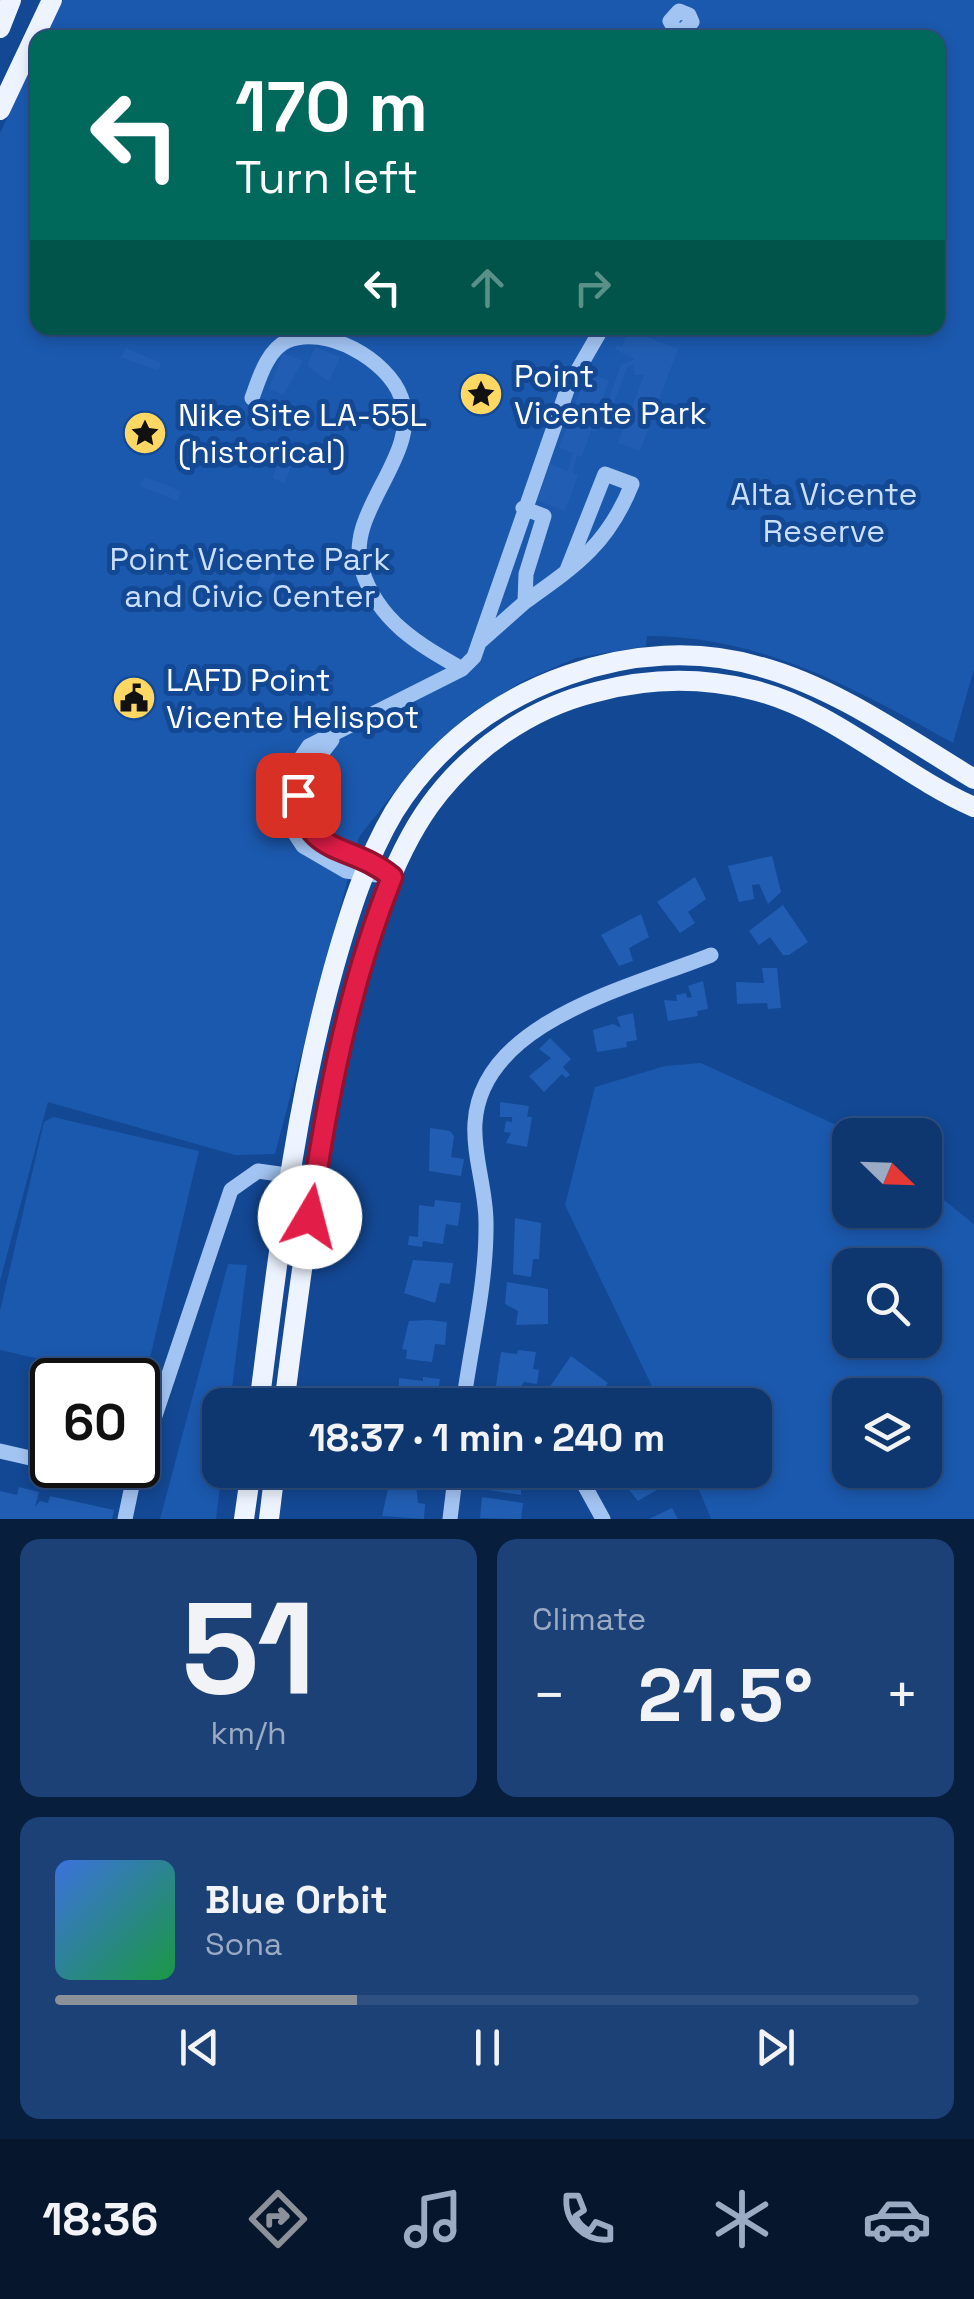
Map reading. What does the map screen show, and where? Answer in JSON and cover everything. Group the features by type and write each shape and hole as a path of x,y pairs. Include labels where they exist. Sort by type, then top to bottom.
{"main road":[{"path":"0,28 11,0"},
{"path":"38,30 52,0"},
{"path":"0,110 30,47"},
{"path":"261,1388 290,1173 323,1008 368,868 395,811 424,772 462,733 501,704 540,685 636,657 720,658 798,679 974,779"},
{"path":"286,1388 315,1179 355,989 408,840 460,769 491,743 572,698 652,682 724,684 758,691 834,726 974,808"},
{"path":"244,1519 248,1488"},
{"path":"269,1519 273,1488"}],"street":[{"path":"392,877 318,840 301,812 300,781 335,737 462,669 480,640 568,387 598,335"},
{"path":"252,398 274,351 286,341 305,337 339,344 381,367 402,398 404,432 366,526 360,566 371,592 399,630 462,669"},
{"path":"480,640 567,570 608,534 632,484 605,474 567,570"},
{"path":"524,508 544,516 526,574 525,602"},
{"path":"466,1388 486,1228 475,1125 486,1082 498,1060 536,1028 711,955"},
{"path":"160,1404 231,1190 258,1170 315,1179"},
{"path":"0,1451 30,1458"},
{"path":"125,1519 133,1488"},
{"path":"450,1519 454,1488"},
{"path":"586,1488 603,1519"}],"green space":[{"name":"Point Vicente Park and Civic Center","path":"63,0 974,0 974,669 953,743 807,669 730,645 689,638 647,636 646,646 576,658 521,682 466,717 417,763 359,837 275,1154 235,1155 48,1102 0,1281 0,133 30,69 30,335 945,335 945,30 48,30"},
{"path":"701,1063 832,1123 832,1228 942,1228 942,1199 974,1224 974,1519 711,1519 698,1488 772,1488 772,1388 653,1388 565,1205 595,1087 665,1066"},
{"path":"53,1117 199,1151 150,1358 35,1358 0,1350 0,1311 44,1122"},
{"path":"228,1264 247,1265 232,1388 202,1388 202,1488 220,1488 216,1519 160,1519"}],"building":[{"path":"627,335 642,335 678,349 640,451 618,443 644,375 635,375 633,364 627,368 607,421 601,419 596,432 591,430 582,457 577,455 573,473 578,475 565,511 537,500 550,464 568,471 572,453 559,448 587,373 609,381 600,405 606,407 621,365 635,359 615,349 617,345 622,347"},
{"path":"315,347 340,357 329,382 307,366"},
{"path":"126,348 161,363 158,371 121,357"},
{"path":"283,353 303,361 283,395 269,389"},
{"path":"191,401 205,405 202,418 188,415"},
{"path":"282,455 294,460 284,483 272,478"},
{"path":"145,477 181,491 177,501 140,486"},
{"path":"267,560 279,565 269,589 257,584"},
{"path":"772,856 781,892 768,904 759,884 752,885 754,899 739,902 728,866"},
{"path":"695,877 706,899 688,912 695,923 680,933 657,902"},
{"path":"783,905 808,942 789,955 783,955 770,937 759,945 749,931"},
{"path":"641,914 649,937 629,948 633,961 619,966 601,935"},
{"path":"762,968 777,968 781,1008 768,1009 767,1003 737,1004 736,982 764,983"},
{"path":"703,981 708,1009 697,1011 698,1016 668,1021 664,1000 677,1001 676,995 686,993 687,998 692,997 688,986"},
{"path":"633,1013 637,1040 626,1042 627,1047 597,1052 593,1030 613,1024 621,1028 617,1017"},
{"path":"550,1038 571,1059 563,1067 570,1075 566,1078 562,1074 544,1092 529,1076 551,1058 539,1049"},
{"path":"500,1102 529,1106 527,1117 532,1117 527,1147 506,1143 511,1133 504,1132 506,1121 512,1122 512,1117 500,1117"},
{"path":"430,1128 450,1131 454,1136 451,1157 464,1159 461,1176 429,1171"},
{"path":"435,1200 461,1203 458,1226 446,1224 443,1244 423,1241 422,1247 408,1245 409,1236 418,1237 419,1205 434,1207"},
{"path":"515,1218 541,1223 539,1259 533,1259 531,1277 513,1274"},
{"path":"413,1260 453,1263 450,1284 440,1283 435,1303 404,1293"},
{"path":"507,1282 548,1289 548,1324 516,1325 518,1311 505,1304"},
{"path":"409,1321 447,1322 445,1345 435,1344 432,1362 406,1359 407,1350 402,1349"},
{"path":"518,1350 536,1352 533,1369 539,1370 537,1384 524,1382 520,1388 496,1388 501,1352 517,1354"},
{"path":"571,1356 608,1383 604,1388 549,1388"},
{"path":"423,1377 440,1379 439,1388 399,1388 399,1378 423,1381"},
{"path":"19,1487 39,1492 35,1507 40,1501 48,1503 50,1496 114,1510 112,1519 0,1519 0,1491 17,1495"},
{"path":"388,1488 416,1488 418,1503 425,1504 424,1519 382,1516"},
{"path":"521,1488 521,1495 482,1489"},
{"path":"628,1488 660,1488 638,1501"},
{"path":"482,1497 523,1503 521,1519 480,1518"},
{"path":"672,1508 678,1519 649,1519"}],"place":[{"name":"Point Vicente Park","path":"481,394"},
{"name":"Nike Site LA-55L (historical)","path":"145,433"},
{"name":"LAFD Point Vicente Helispot","path":"134,698"}],"route":[{"path":"298,795 305,824 318,840 372,859 392,877 355,989 332,1081 310,1217"}],"park label":[{"name":"Alta Vicente Reserve","path":"824,512"}]}
